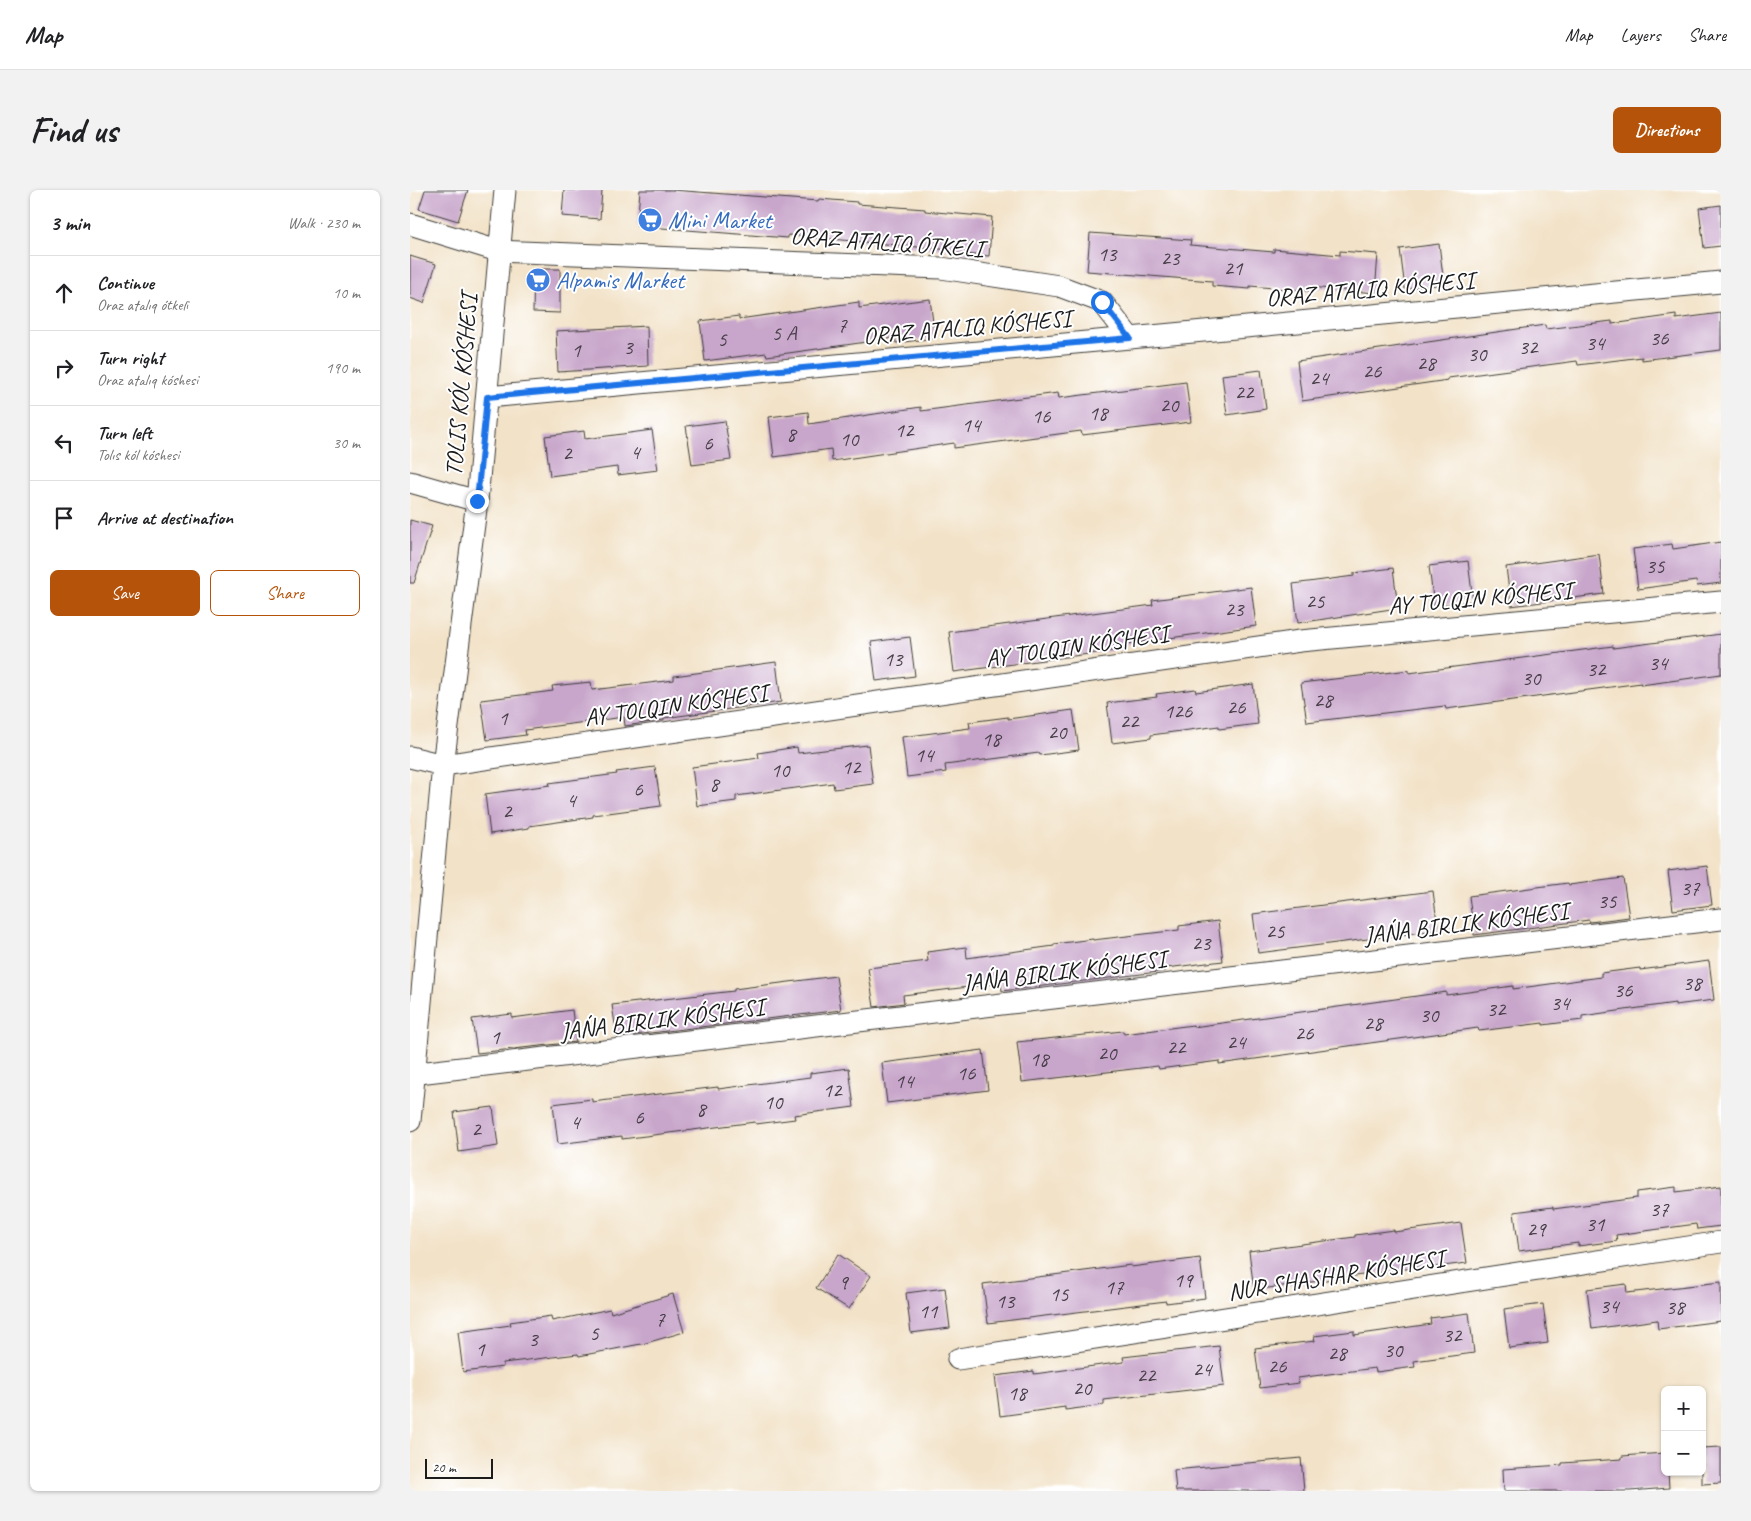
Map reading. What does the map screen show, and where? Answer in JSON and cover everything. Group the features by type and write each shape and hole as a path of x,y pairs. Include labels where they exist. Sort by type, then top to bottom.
{"street":[{"path":"410,1121 412,1074 443,765 477,501 498,251 505,190"},
{"path":"410,224 498,251 941,268 1059,286 1102,302 1130,338"},
{"path":"487,397 1721,282"},
{"path":"410,482 477,501"},
{"path":"410,757 443,765 1300,641 1721,602"},
{"name":"JAŃA BIRLIK KÓSHESI","path":"412,1074 1721,919"},
{"name":"NUR SHASHAR KÓSHESI","path":"958,1359 1721,1242"}],"building":[{"path":"425,190 468,190 458,221 419,209"},
{"path":"564,190 602,190 600,219 562,216"},
{"path":"640,190 672,190 818,201 819,199 992,217 989,256 951,253 951,250 788,235 788,238 637,226"},
{"path":"1721,205 1721,246 1704,248 1699,208"},
{"path":"1090,233 1191,240 1190,245 1274,252 1274,249 1340,255 1340,251 1378,254 1375,293 1309,287 1309,291 1250,286 1250,289 1212,286 1212,281 1087,271"},
{"path":"1439,244 1444,284 1405,289 1400,249"},
{"path":"410,256 436,264 424,303 410,298"},
{"path":"534,269 560,269 560,313 533,312"},
{"path":"930,299 935,338 896,343 895,338 767,356 766,353 705,361 700,321 739,316 739,319 859,302 859,308"},
{"path":"1721,313 1721,350 1642,360 1642,357 1578,365 1577,361 1448,378 1448,380 1302,401 1297,361 1545,325 1546,329 1612,321 1612,324 1676,315 1676,319"},
{"path":"647,326 648,366 558,372 556,331"},
{"path":"1261,370 1266,409 1227,415 1222,375"},
{"path":"1186,382 1191,422 1082,435 1081,431 954,448 954,443 832,461 831,449 774,457 769,417 808,412 809,424 921,407 921,411 1058,393 1059,398"},
{"path":"725,421 731,460 692,465 686,426"},
{"path":"652,430 658,470 618,475 617,467 550,476 545,436 584,431 585,439"},
{"path":"410,520 432,526 414,583 410,583"},
{"path":"1721,542 1721,583 1697,586 1696,581 1638,589 1633,549 1672,544 1673,549"},
{"path":"1599,554 1604,594 1511,606 1506,567"},
{"path":"1468,561 1473,601 1434,606 1429,566"},
{"path":"1393,568 1398,608 1298,623 1293,584 1354,576 1354,573"},
{"path":"1251,587 1256,626 1126,644 1126,649 954,672 949,632 1153,605 1152,600"},
{"path":"1721,634 1721,674 1446,709 1445,706 1307,722 1301,683 1409,670 1409,673"},
{"path":"910,637 915,676 876,681 871,642"},
{"path":"776,662 781,702 664,718 664,720 625,726 624,717 525,730 526,735 487,740 481,700 553,691 552,686 591,682 592,690 674,680 674,676"},
{"path":"1253,684 1258,724 1219,729 1219,726 1151,735 1151,738 1112,743 1107,703 1157,697 1156,694 1195,689 1196,692"},
{"path":"1073,710 1079,750 945,765 946,772 907,777 902,737 970,728 969,722"},
{"path":"868,745 873,784 834,789 833,783 736,796 736,801 697,806 692,767 759,758 758,753 797,747 798,753"},
{"path":"655,767 661,806 593,815 593,817 529,826 529,828 490,834 485,794"},
{"path":"1707,866 1712,905 1673,910 1668,871"},
{"path":"1623,878 1629,917 1590,922 1589,920 1474,935 1469,896"},
{"path":"1433,891 1438,930 1258,953 1253,914"},
{"path":"1218,921 1223,961 1166,968 1166,971 1002,991 1001,983 903,995 904,1003 874,1007 868,968 928,961 927,952 966,947 967,958 1054,946 1054,944 1179,930 1179,926"},
{"path":"1709,961 1714,1000 1675,1005 1675,1003 1582,1016 1582,1020 1479,1031 1478,1028 1219,1064 1219,1061 1159,1069 1158,1066 1022,1082 1017,1042 1123,1031 1124,1034 1193,1025 1193,1027 1446,992 1446,995 1513,986 1513,989 1601,977 1601,973"},
{"path":"836,976 841,1010 617,1037 612,1005 734,991 734,989"},
{"path":"572,1010 576,1042 477,1053 472,1019 512,1014 512,1018"},
{"path":"983,1050 988,1090 887,1103 882,1063"},
{"path":"849,1068 854,1107 794,1115 795,1119 756,1124 755,1122 622,1139 622,1136 558,1144 553,1104 592,1099 592,1102 718,1087 718,1089 810,1077 810,1073"},
{"path":"493,1107 498,1146 459,1152 454,1112"},
{"path":"1721,1186 1721,1226 1697,1229 1696,1224 1616,1235 1617,1241 1578,1246 1578,1243 1519,1251 1514,1212 1637,1198 1637,1192 1676,1187 1676,1192"},
{"path":"1461,1223 1467,1263 1427,1268 1427,1266 1254,1290 1249,1251 1355,1237 1355,1235"},
{"path":"838,1254 871,1276 849,1309 816,1288"},
{"path":"1200,1258 1205,1298 988,1323 983,1284"},
{"path":"1721,1282 1721,1321 1658,1329 1657,1320 1592,1329 1587,1289 1626,1284 1627,1293"},
{"path":"945,1288 950,1328 911,1333 906,1293"},
{"path":"673,1294 684,1332 646,1343 579,1356 578,1354 503,1363 503,1367 463,1372 458,1332 511,1325 510,1322 551,1316 552,1321 610,1309 611,1313"},
{"path":"1543,1304 1548,1343 1509,1348 1504,1309"},
{"path":"1469,1313 1474,1353 1414,1361 1415,1367 1376,1372 1375,1368 1298,1378 1299,1383 1260,1388 1255,1348 1315,1341 1314,1336 1354,1331 1354,1335 1431,1324 1430,1318"},
{"path":"1219,1346 1224,1386 1104,1400 1104,1405 1065,1410 1065,1407 1000,1416 995,1376 1034,1371 1034,1374 1124,1362 1123,1357"},
{"path":"1721,1447 1721,1483 1702,1484 1702,1476 1706,1476 1706,1448"},
{"path":"1661,1453 1661,1476 1668,1476 1669,1488 1630,1491 1504,1491 1503,1469 1622,1459 1622,1456"},
{"path":"1301,1458 1304,1491 1176,1491 1174,1470"}],"place":[{"name":"Mini Market","path":"650,220"},
{"name":"Alpamis Market","path":"538,280"}],"route":[{"path":"477,501 487,397 1130,338 1102,302"}]}
